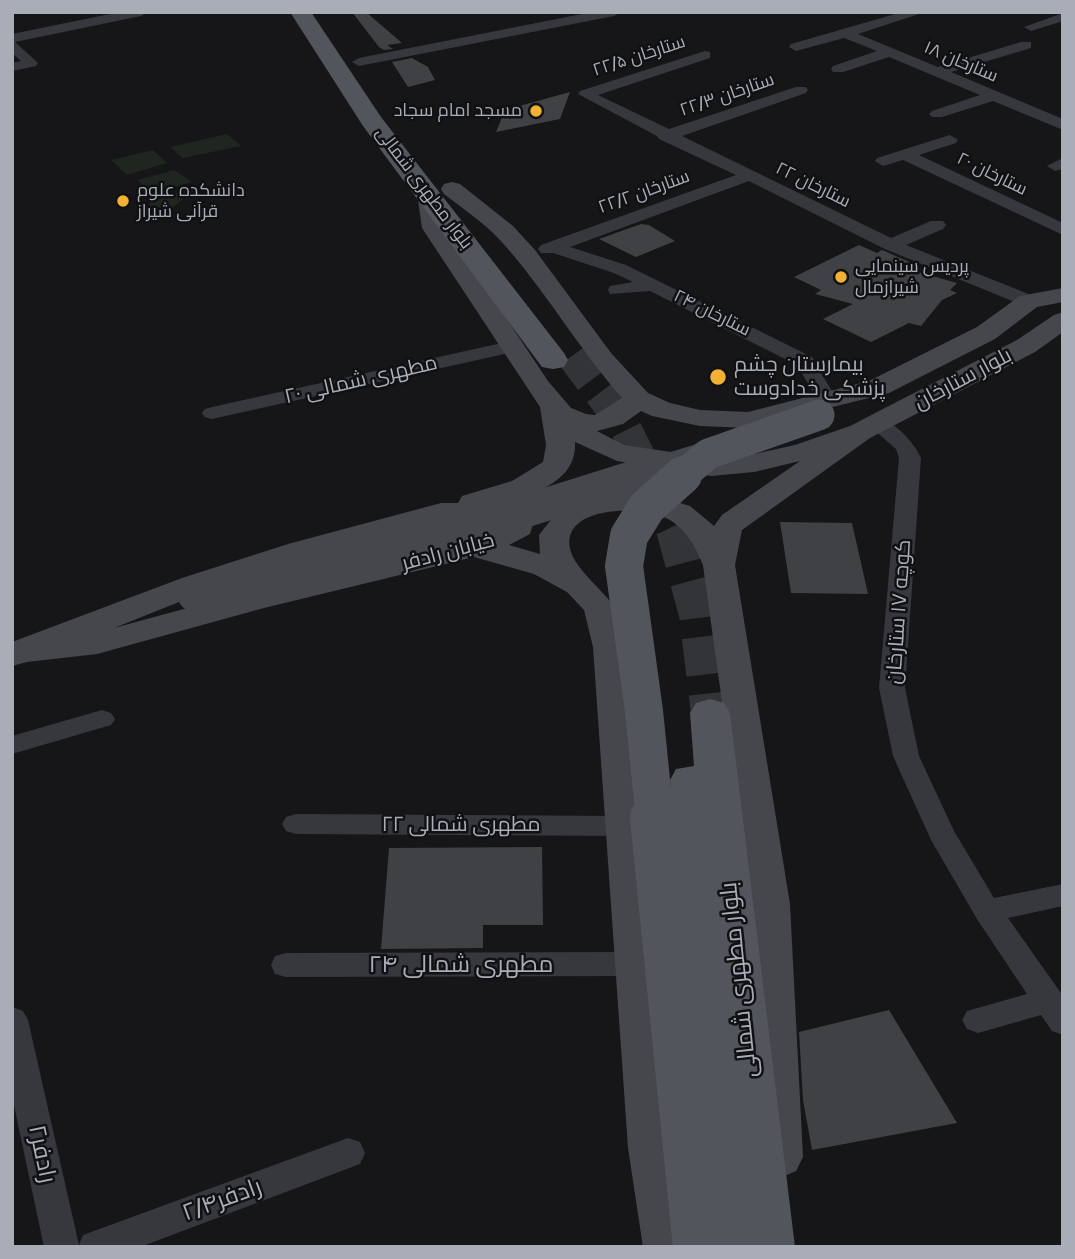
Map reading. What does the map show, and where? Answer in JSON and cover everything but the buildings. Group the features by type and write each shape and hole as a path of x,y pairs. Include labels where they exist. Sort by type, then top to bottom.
{"main road":[{"name":"بلوار مطهرى شمالى","path":"300,12 372,121 440,191"},
{"name":"بلوار مطهرى شمالى","path":"325,12 440,191 562,358"},
{"path":"823,407 724,421 680,414 648,405 621,383 526,255 505,231 440,191 435,228 511,347 554,407 575,430 617,452 711,467 804,451 869,428"},
{"path":"18,653 194,595 522,512 708,454 879,387 986,333 1029,301 1062,294"},
{"name":"بلوار ستارخان","path":"823,407 944,372 1020,329 1062,294"},
{"name":"بلوار ستارخان","path":"869,428 1026,346 1063,320"},
{"path":"554,407 578,421 597,423 616,418 638,399"},
{"path":"441,512 524,486 552,470 561,453 554,407"},
{"path":"741,420 716,432 710,438 711,449 724,458 763,460"},
{"path":"719,565 727,530 733,521 869,428"},
{"path":"698,1247 644,711 624,566 629,537 647,507 708,454"},
{"path":"609,502 577,511 565,521 554,542 562,570 599,607 610,647 651,1148 667,1247"},
{"path":"441,512 527,503 655,503 672,508 703,532 719,565 770,904 778,1079 779,1247"},
{"name":"خیابان رادفر","path":"490,510 517,516 519,527 514,532 472,548 259,599 97,643 18,653 193,585 299,551 441,512 490,510"},
{"path":"472,548 511,554 550,567 587,593"},
{"name":"بلوار مطهرى شمالى","path":"730,1247 697,714 767,1247"}],"street":[{"path":"12,38 141,12"},
{"path":"359,62 614,12"},
{"path":"796,47 918,12"},
{"path":"1031,27 1063,17"},
{"name":"۱۸ ستارخان","path":"845,33 1063,125"},
{"path":"937,72 1026,45"},
{"path":"12,46 31,62 12,67"},
{"path":"838,69 889,52"},
{"name":"۲۲/۵ ستارخان","path":"585,94 705,55"},
{"name":"۲۲/۳ ستارخان","path":"665,136 801,90"},
{"name":"۲۲ ستارخان","path":"585,94 891,246 1029,301"},
{"path":"936,114 994,96"},
{"path":"1039,115 1063,107"},
{"path":"883,161 950,139"},
{"name":"۲۰ ستارخان","path":"904,154 1063,229"},
{"name":"۲۲/۲ ستارخان","path":"526,255 750,175"},
{"path":"891,246 937,225"},
{"name":"۲۴ ستارخان","path":"553,247 620,269 805,361 823,407"},
{"path":"617,290 654,285"},
{"path":"770,342 795,330"},
{"name":"۲۰ مطهری شمالی","path":"212,413 511,347"},
{"name":"کوچه ۱۷ ستارخان","path":"869,428 905,446 910,458 892,688 906,756 933,820 987,911 1055,1012"},
{"path":"12,745 102,719"},
{"name":"مطهرى شمالى ۲۲","path":"296,824 626,826"},
{"path":"987,911 1063,895"},
{"name":"مطهرى شمالى ۲۴","path":"286,965 636,964"},
{"path":"978,1020 1055,1012"},
{"name":"رادفر۲","path":"12,1020 62,1247"},
{"name":"رادفر۲/۴","path":"96,1247 348,1153"}],"shaded area":[{"path":"227,134 241,146 183,158 170,147"},
{"path":"153,150 167,163 127,175 111,160"},
{"path":"174,170 192,182 149,195 138,180"},
{"path":"199,186 164,215 149,209 150,201"}],"tunnel":[{"path":"572,356 625,427 649,475"},
{"path":"649,475 675,529 698,614 710,713"}],"place":[{"name":"مسجد امام سجاد","path":"536,111"},
{"name":"دانشکده علوم قرآنی شیراز","path":"123,201"},
{"name":"پردیس سینمایی شیرازمال","path":"841,277"},
{"name":"بیمارستان چشم پزشکی خدادوست","path":"718,377"}]}
